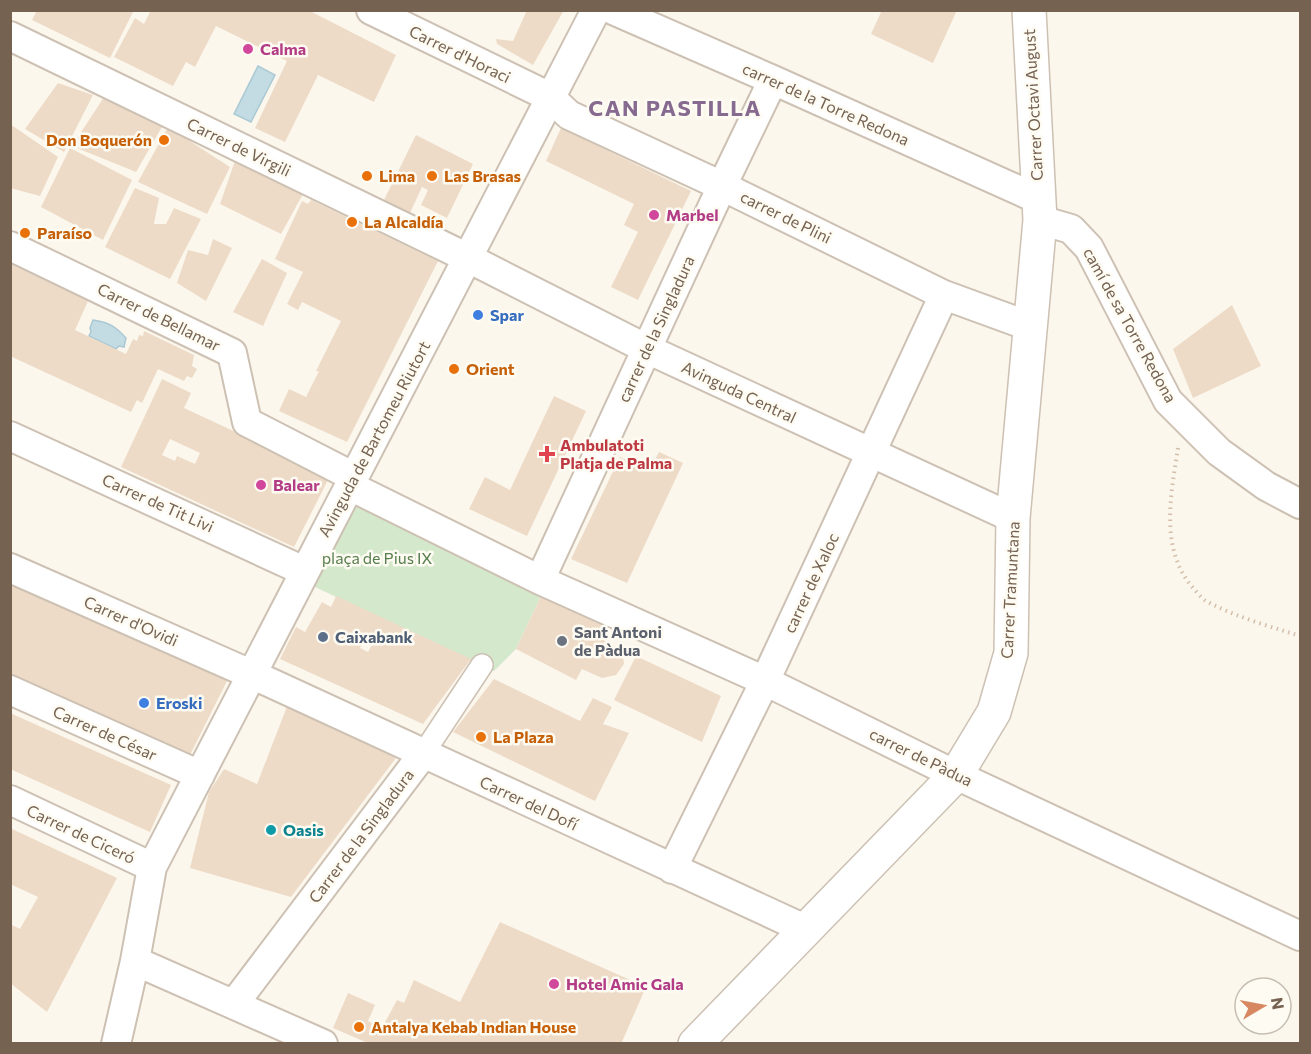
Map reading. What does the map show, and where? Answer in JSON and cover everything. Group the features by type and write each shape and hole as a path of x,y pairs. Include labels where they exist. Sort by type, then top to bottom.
{"street":[{"name":"Carrer d'Horaci","path":"371,10 550,97"},
{"name":"Avinguda de Bartomeu Riutort","path":"111,1041 135,961 152,867 596,10"},
{"name":"carrer de la Torre Redona","path":"613,10 773,80 1039,210"},
{"name":"Carrer Octavi August","path":"1029,10 1039,210"},
{"name":"Carrer de Virgili","path":"10,36 468,258"},
{"name":"carrer de la Singladura","path":"540,580 773,80"},
{"name":"carrer de Plini","path":"550,97 569,115 722,186 944,295 1029,326"},
{"name":"Carrer Tramuntana","path":"699,1042 956,775 994,712 1011,653 1013,518 1039,210"},
{"name":"camí de sa Torre Redona","path":"1039,210 1071,229 1089,248 1168,401 1219,452 1266,486 1300,504"},
{"name":"Carrer de Bellamar","path":"10,246 232,353 247,422 352,481"},
{"name":"Avinguda Central","path":"468,258 646,349 1013,518"},
{"name":"carrer de Xaloc","path":"672,869 765,681 944,295"},
{"name":"Carrer de Tit Livi","path":"10,436 304,571"},
{"path":"352,481 540,580"},
{"name":"Carrer d'Ovidi","path":"10,568 252,674"},
{"name":"carrer de Pàdua","path":"540,580 765,681 956,775 1300,936"},
{"name":"Carrer de la Singladura","path":"234,1004 423,754 482,665"},
{"name":"Carrer del Dofí","path":"252,674 807,930"},
{"name":"Carrer de César","path":"10,690 200,775"},
{"name":"Carrer de Ciceró","path":"10,801 152,867"},
{"path":"135,961 323,1044"}],"path":[{"path":"1183,415 1170,507 1170,541 1183,576 1204,600 1240,616 1300,636"}],"green space":[{"name":"plaça de Pius IX","path":"350,486 540,580 541,596 516,649 494,671 300,580"}],"water":[{"path":"258,66 275,75 251,122 234,114"},
{"path":"93,320 104,322 119,331 126,338 124,347 119,346 116,349 89,336"}],"building":[{"path":"37,10 134,10 110,58 32,20"},
{"path":"151,10 308,10 396,55 374,102 318,75 285,142 255,128 287,61 216,26 195,67 186,62 173,86 114,57 135,18 144,24"},
{"path":"527,10 564,10 533,65 497,44 496,39 513,41"},
{"path":"882,10 957,10 933,63 871,34"},
{"path":"58,83 93,95 64,152 25,129"},
{"path":"106,94 166,120 136,172 72,146"},
{"path":"10,124 58,157 40,196 10,188"},
{"path":"168,127 230,167 207,214 138,182"},
{"name":"Marbel","path":"561,128 691,191 638,300 611,287 638,232 624,225 634,204 546,161"},
{"name":"Las Brasas","path":"416,135 473,164 447,218 421,205 428,190 422,187 410,213 384,200"},
{"path":"70,148 132,180 103,240 41,207"},
{"path":"236,158 303,194 281,234 220,204"},
{"path":"135,188 159,198 154,224 166,224 174,208 201,219 170,279 105,247"},
{"path":"311,200 438,261 347,442 279,411 289,389 306,397 341,321 302,302 298,310 287,304 303,272 275,259 302,201 308,204"},
{"path":"213,239 232,248 206,301 177,283 188,250 208,255"},
{"path":"262,259 287,273 263,326 233,312"},
{"path":"10,264 88,301 75,330 126,354 133,339 137,341 139,335 143,336 144,331 194,355 192,366 197,369 192,378 187,376 184,381 158,369 142,403 137,400 131,412 10,356"},
{"path":"1232,305 1261,366 1193,398 1173,349"},
{"path":"162,379 191,393 184,408 330,476 294,547 121,467","holes":["170,439 200,453 195,464 177,456 175,461 162,455"]},
{"name":"Ambulatoti Platja de Palma","path":"554,396 586,411 527,536 469,509 485,477 510,490"},
{"path":"659,452 683,463 627,583 571,559 620,457 649,471"},
{"path":"10,577 229,677 188,759 10,678"},
{"path":"336,596 471,659 423,724 280,659 296,627 305,632 322,602 331,607","holes":["365,639 373,643 368,652 360,648"]},
{"name":"Sant Antoni de Pàdua","path":"541,596 602,625 596,636 613,645 623,657 624,664 616,675 602,678 582,669 576,680 516,649"},
{"path":"636,656 721,696 702,742 614,700"},
{"path":"494,679 580,721 593,698 612,707 603,724 629,733 595,801 453,732"},
{"name":"Oasis","path":"288,704 399,754 291,897 190,868 209,792 224,769 257,784"},
{"path":"10,713 171,785 150,832 10,769"},
{"path":"10,828 117,878 47,1012 10,983 10,924 20,929 38,897 10,884"},
{"name":"Hotel Amic Gala","path":"500,922 646,987 621,1044 370,1044 333,1028 348,993 375,1005 368,1021 382,1028 397,1000 404,1003 414,980 460,1002"}],"place":[{"name":"Calma","path":"248,49"},
{"name":"Don Boquerón","path":"164,140"},
{"name":"Lima","path":"367,176"},
{"name":"Las Brasas","path":"432,176"},
{"name":"Marbel","path":"654,215"},
{"name":"La Alcaldía","path":"352,222"},
{"name":"Paraíso","path":"25,233"},
{"name":"Spar","path":"478,315"},
{"name":"Orient","path":"454,369"},
{"name":"Ambulatoti Platja de Palma","path":"547,454"},
{"name":"Balear","path":"261,485"},
{"name":"Caixabank","path":"323,637"},
{"name":"Sant Antoni de Pàdua","path":"562,641"},
{"name":"Eroski","path":"144,703"},
{"name":"La Plaza","path":"481,737"},
{"name":"Oasis","path":"271,830"},
{"name":"Hotel Amic Gala","path":"554,984"},
{"name":"Antalya Kebab Indian House","path":"359,1027"}],"district":[{"name":"CAN PASTILLA","path":"675,108"}]}
